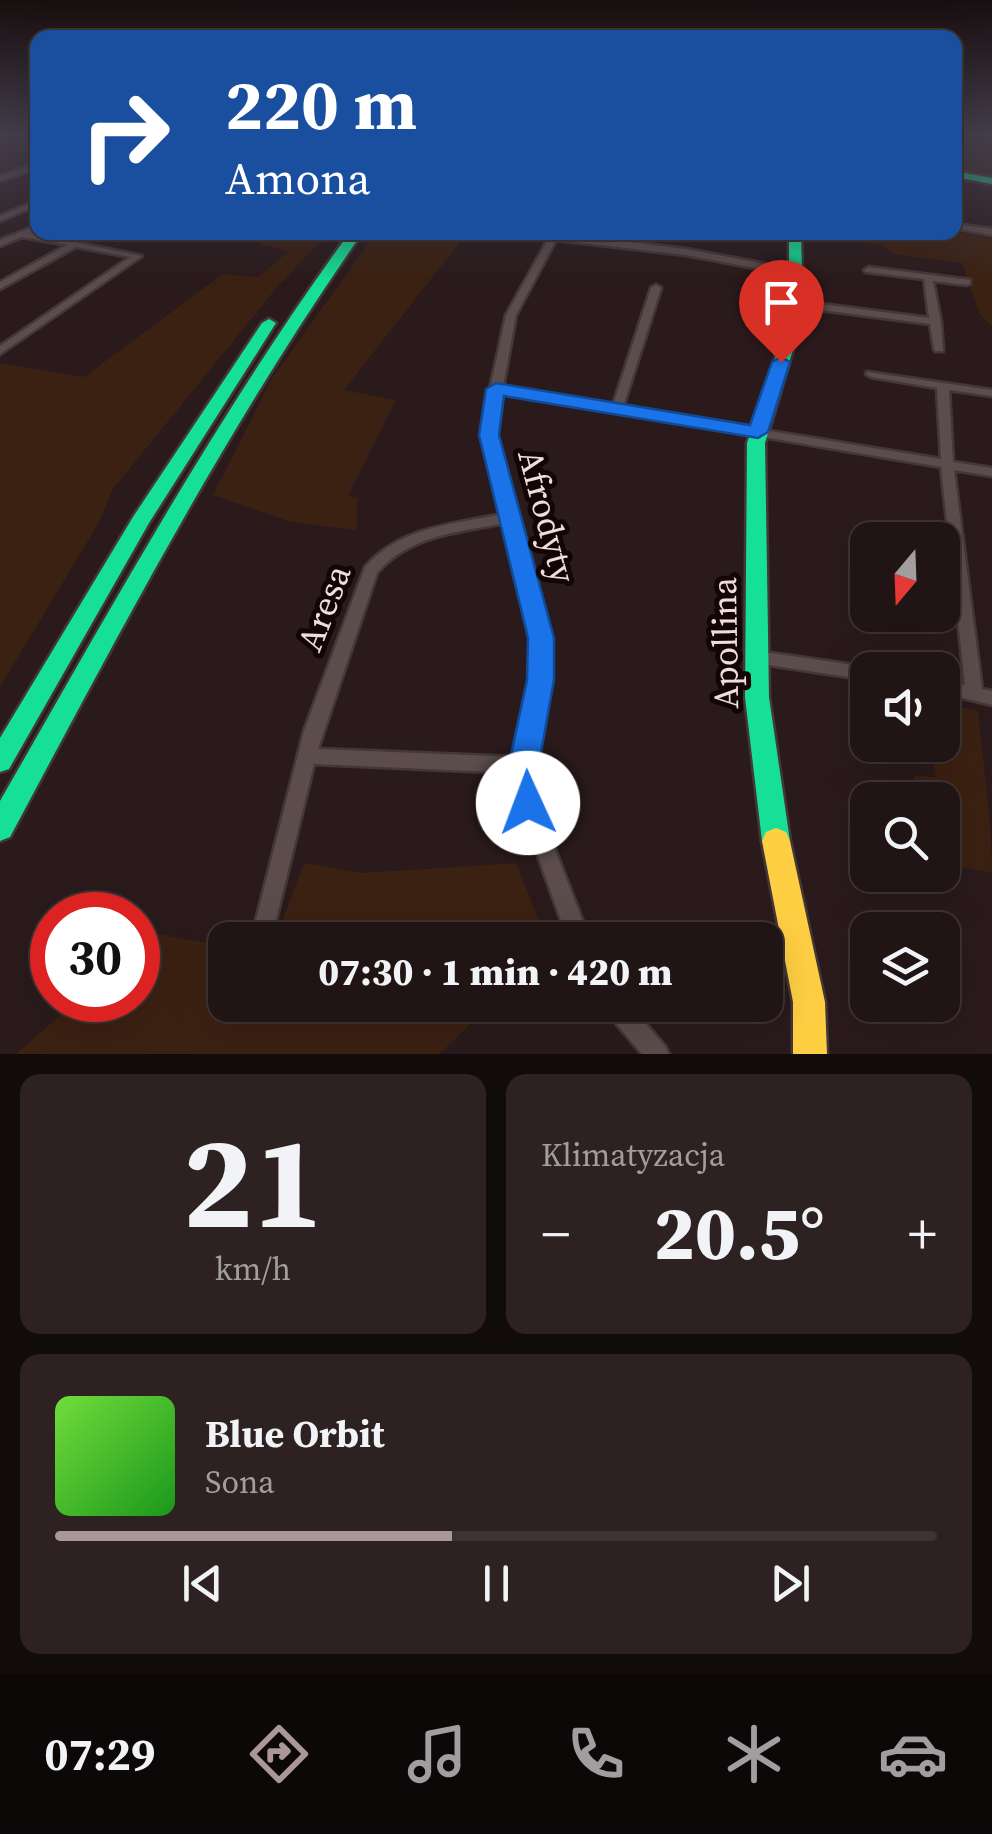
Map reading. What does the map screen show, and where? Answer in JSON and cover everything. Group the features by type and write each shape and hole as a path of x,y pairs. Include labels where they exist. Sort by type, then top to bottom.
{"main road":[{"path":"0,761 216,400 280,307 334,240"},
{"path":"0,828 238,401 298,310 351,240"},
{"name":"Apollina","path":"796,240 798,304 758,432 756,658 759,728 769,805 809,1002 810,1054"}],"street":[{"path":"0,219 30,206"},
{"path":"962,227 992,232"},
{"path":"0,243 30,230"},
{"path":"21,234 30,236"},
{"path":"0,351 138,256 53,240"},
{"name":"Afrodyty","path":"552,240 511,315 489,435 541,638 540,680 524,764 528,803 573,922"},
{"path":"594,240 798,273"},
{"path":"0,286 75,244"},
{"path":"868,270 967,282"},
{"path":"928,278 938,349"},
{"path":"617,409 656,288"},
{"path":"798,304 936,322"},
{"path":"871,374 992,394"},
{"path":"943,386 974,692"},
{"path":"496,389 992,472"},
{"name":"Aresa","path":"266,920 307,756 375,564 405,542 510,518"},
{"path":"756,658 850,671"},
{"path":"960,689 992,698"},
{"path":"307,756 524,764"},
{"path":"630,1022 657,1054"}],"shaded area":[{"path":"962,233 992,239 992,326 979,313 962,263 892,254 886,247 855,240 962,240"},
{"path":"265,240 321,240 274,291 113,489 98,524 0,687 0,363 84,377 223,274 258,277 289,251 260,244"},
{"path":"371,240 462,240 344,390 396,400 348,496 357,498 357,530 291,522 213,495 272,378"},
{"path":"960,707 978,711 992,873 960,866 960,782 916,782 914,776 936,777 933,762 960,762"},
{"path":"304,863 362,873 516,863 540,922 282,922"},
{"path":"160,934 208,943 208,1022 473,1022 439,1054 16,1054 52,1022 160,1022"}],"traffic: fast":[{"path":"0,828 212,449 306,302 351,240"},
{"path":"776,841 757,697 756,443 796,316 795,240"},
{"path":"0,761 140,522 269,323"}],"traffic: slow":[{"path":"776,841 809,1002 810,1054"}],"route":[{"path":"528,803 524,764 540,680 541,638 489,435 496,389 758,432 781,362"}]}
